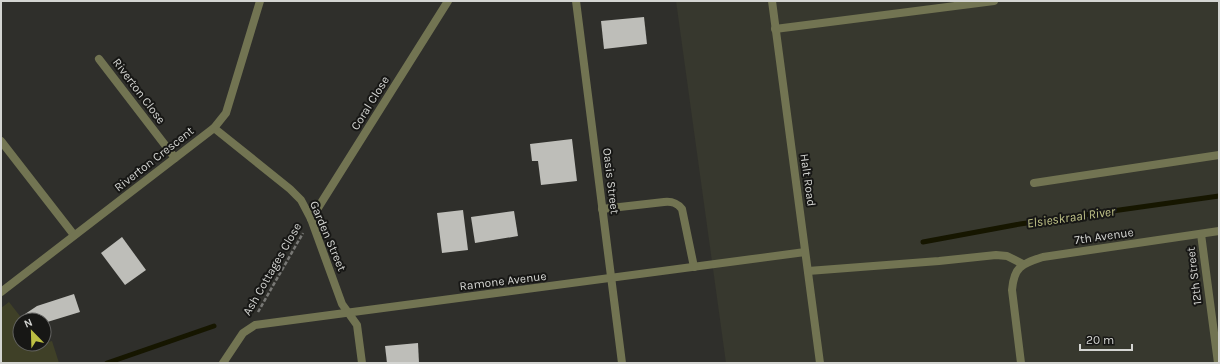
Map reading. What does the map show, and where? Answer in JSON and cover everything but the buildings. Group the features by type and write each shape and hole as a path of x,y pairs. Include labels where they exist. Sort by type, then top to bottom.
{"street":[{"name":"Riverton Crescent","path":"1,292 214,128 226,113 260,1"},
{"name":"Coral Close","path":"311,219 448,1"},
{"name":"Oasis Street","path":"576,1 622,363"},
{"name":"Halt Road","path":"772,1 820,363"},
{"path":"775,29 994,1"},
{"name":"Riverton Close","path":"99,58 175,158"},
{"name":"Garden Street","path":"214,128 290,189 301,200 311,219 342,304 357,325 362,363"},
{"path":"1,141 74,235"},
{"path":"1034,183 1219,155"},
{"path":"602,209 664,202 678,204 682,210 694,268"},
{"name":"7th Avenue","path":"1023,264 1043,257 1219,231"},
{"name":"12th Street","path":"1202,234 1204,265 1218,363"},
{"name":"Ramone Avenue","path":"249,328 255,325 694,268 805,252"},
{"path":"808,271 996,255 1012,258 1023,264 1017,270 1013,278 1012,290 1021,363"},
{"path":"223,363 238,339 249,328"}],"path":[{"name":"Ash Cottages Close","path":"249,328 311,219"}],"shaded area":[{"path":"676,1 1219,1 1219,363 726,363"}],"green space":[{"path":"9,302 17,312 12,312 12,352 52,352 52,341 59,363 1,363 1,308"}],"waterway":[{"name":"Elsieskraal River","path":"923,242 1020,224 1219,196"},
{"name":"Elsieskraal River","path":"107,363 214,326"}]}
